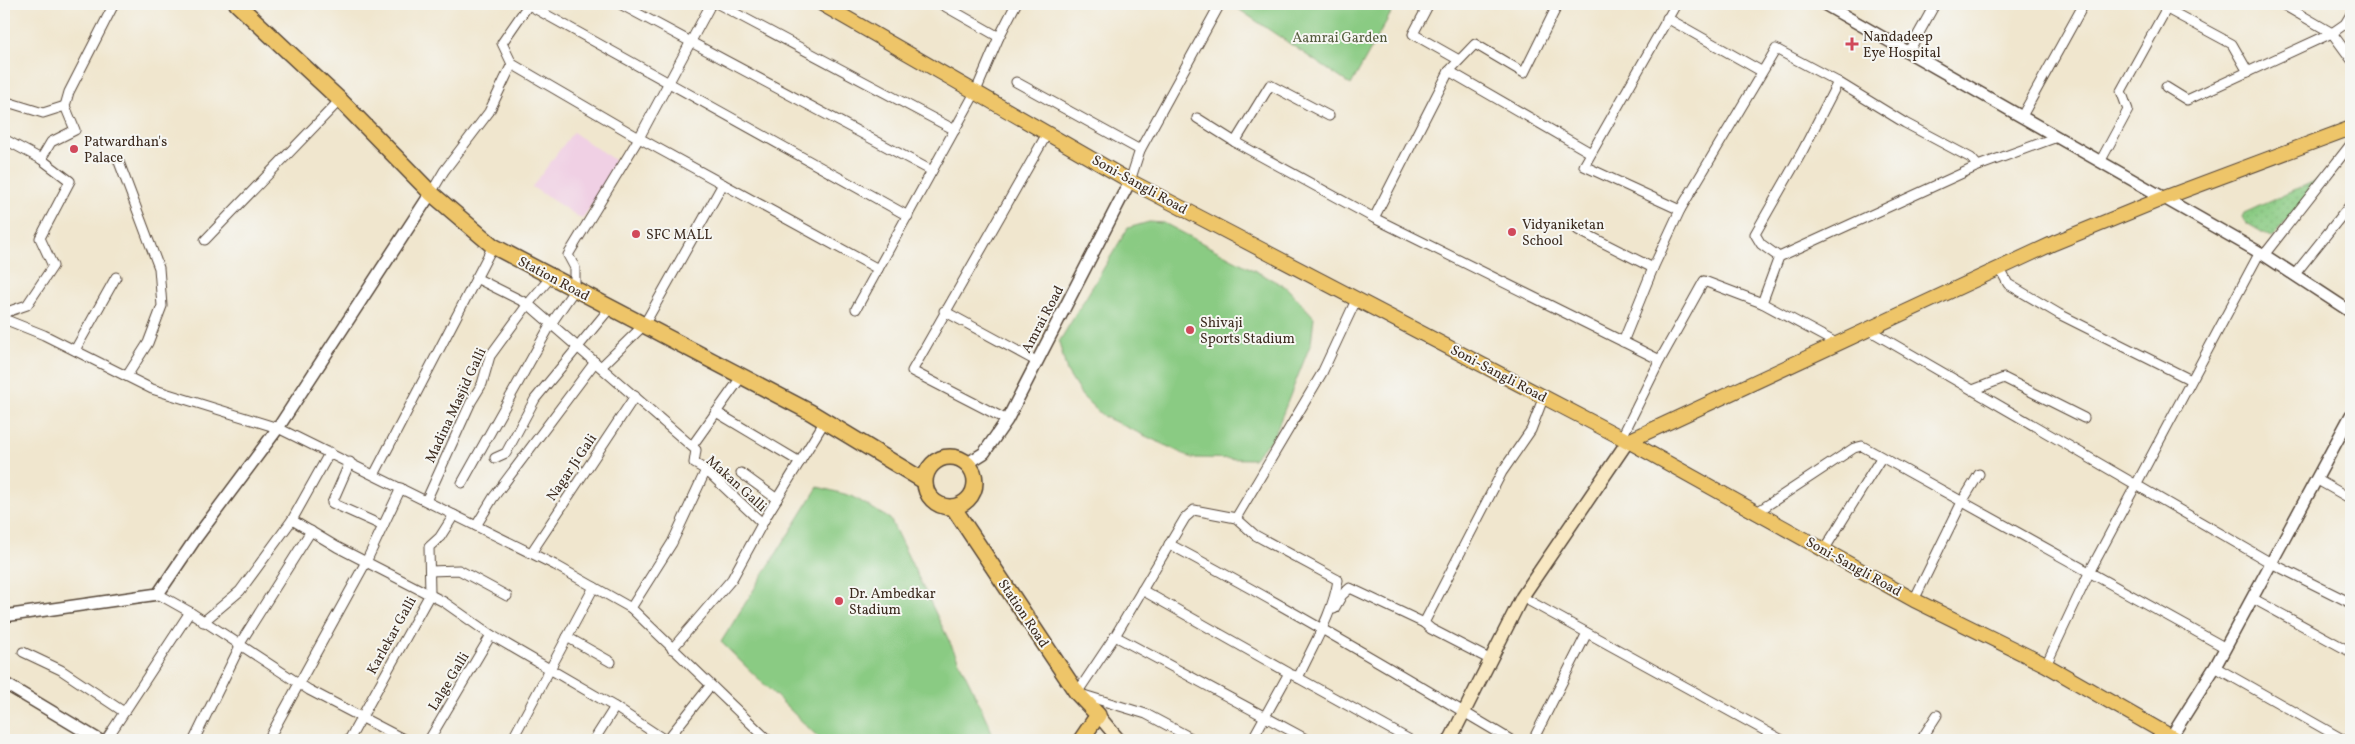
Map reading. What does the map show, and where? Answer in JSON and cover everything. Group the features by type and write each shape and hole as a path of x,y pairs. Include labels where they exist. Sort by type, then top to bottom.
{"highway":[{"name":"Station Road","path":"237,4 340,100 431,193 493,246 825,421 924,481"},
{"path":"943,457 958,458 968,463 975,475 974,492 962,505 954,507 936,504 925,490 924,481 930,466 943,457"},
{"name":"Station Road","path":"954,507 1077,693 1098,715"},
{"path":"1081,740 1098,715"}],"main road":[{"name":"Soni-Sangli Road","path":"822,4 1048,132 1130,181 1625,439 1914,600 2046,665 2172,739"},
{"path":"1450,740 1522,597 1625,439 1869,330 2054,243 2164,198 2351,128"},
{"path":"1098,715 1120,740"}],"street":[{"path":"41,159 51,142 75,130 65,106 69,92 114,4"},
{"path":"878,269 639,138 512,64 502,43 528,4 908,216"},
{"path":"620,4 932,171"},
{"path":"462,483 551,324 575,289 575,268 568,255 639,138 711,4"},
{"path":"718,4 955,130"},
{"path":"941,4 998,37"},
{"path":"856,309 976,92 998,37 1016,4"},
{"path":"1130,181 1140,150 1220,4"},
{"path":"1429,4 1413,34 1459,60"},
{"path":"1374,218 1449,72 1459,60 1475,44 1524,73 1558,4"},
{"path":"1676,4 1584,166 1680,210"},
{"path":"1824,4 2262,254 2351,312"},
{"path":"1909,52 1935,4"},
{"path":"2022,116 2084,4"},
{"path":"2286,5 2332,33 2351,59"},
{"path":"2100,162 2128,110 2121,91 2168,6 2232,44 2248,72"},
{"path":"2166,87 2187,100 2332,33 2345,24 2351,14"},
{"path":"1667,18 1761,71"},
{"path":"1623,342 1653,268 1680,210 1761,71 1776,49 1838,82 1905,123 1971,158 1978,166"},
{"path":"158,594 196,538 278,428 444,171 489,112 512,64"},
{"path":"1449,72 1591,153"},
{"path":"1016,82 1140,150"},
{"path":"1779,257 1772,250 1761,244 1755,234 1803,150 1838,82"},
{"path":"1235,142 1270,85 1329,116"},
{"path":"205,240 340,100"},
{"path":"4,101 42,113 65,106"},
{"path":"1197,118 1235,142 1374,218 1660,360"},
{"path":"1007,420 912,371 944,311 1048,132"},
{"path":"1762,303 1779,257 1978,166 2057,136"},
{"path":"4,140 41,159 70,181 40,238 53,266 27,305 4,313"},
{"path":"2046,665 2090,571 2136,483 2262,254 2351,144"},
{"path":"119,162 159,268 162,306 148,343 127,376"},
{"name":"Amrai Road","path":"968,463 984,453 1007,420 1130,181"},
{"path":"476,526 493,498 598,365 644,325 723,184"},
{"path":"2295,274 2351,204"},
{"path":"1578,230 1653,268"},
{"path":"374,475 493,246"},
{"path":"2000,269 2008,284 2059,314 2191,380"},
{"path":"75,350 116,277"},
{"name":"Madina Masjid Galli","path":"426,501 470,402 482,384 490,356 528,304 552,277"},
{"path":"476,278 528,304 692,446 742,376"},
{"path":"1625,439 1660,360 1704,281 1762,303 1838,344"},
{"path":"1236,518 1322,373 1357,298"},
{"path":"495,458 506,453 535,399 610,308"},
{"path":"944,311 1036,361"},
{"path":"4,319 44,335 152,389 278,428 350,462 594,587 631,608 768,740"},
{"path":"1869,330 2136,483 2271,563 2351,603"},
{"path":"1973,390 2004,378 2084,418"},
{"name":"Nagar Ji Gali","path":"530,553 635,396"},
{"path":"1424,623 1502,472 1531,430 1544,396"},
{"path":"716,412 800,462"},
{"path":"2172,739 2215,667 2224,647 2316,479 2348,429 2351,415"},
{"path":"672,649 732,579 762,523 825,421"},
{"name":"Makan Galli","path":"692,446 696,450 694,463 706,470 762,523"},
{"path":"1757,512 1854,448 1862,446 2224,647"},
{"path":"203,622 240,591 292,520 330,452"},
{"path":"1824,550 1881,458"},
{"path":"350,462 332,503 383,526"},
{"path":"631,608 672,543 706,470"},
{"path":"741,473 777,499"},
{"path":"1914,600 1962,502 1979,474"},
{"path":"2316,479 2351,498"},
{"path":"268,740 366,562 401,488"},
{"path":"1194,740 1146,714 1077,693 1115,636 1185,518 1194,510 1236,518 1255,535 1338,580 1337,589 1298,678"},
{"name":"Karlekar Galli","path":"349,740 430,594 429,547 440,537 454,515"},
{"path":"292,520 366,562 430,594 491,635 615,707 666,740 710,686"},
{"path":"194,740 240,645 311,532"},
{"path":"1169,544 1250,587 1320,630 1422,686 1511,740"},
{"path":"430,571 459,570 507,596"},
{"path":"512,740 594,587"},
{"path":"1320,630 1342,594 1350,588 1424,623 1431,629 1491,660"},
{"path":"1142,590 1410,740"},
{"path":"4,616 158,594 190,612 299,684 405,740"},
{"path":"1522,597 1782,740"},
{"path":"2252,598 2351,652"},
{"path":"106,740 190,612"},
{"path":"1533,740 1588,633"},
{"name":"Lalge Galli","path":"429,740 491,635"},
{"path":"1115,636 1308,740"},
{"path":"567,637 611,662"},
{"path":"23,652 61,670 124,712"},
{"path":"2215,667 2344,740"},
{"path":"1252,740 1289,673"},
{"path":"4,683 99,740"},
{"path":"594,740 615,707"},
{"path":"1921,740 1937,715"}],"shaded area":[{"path":"573,132 620,164 582,219 532,187"}],"green space":[{"name":"Aamrai Garden","path":"1231,4 1396,4 1351,85"},
{"path":"2324,177 2272,238 2245,222 2242,217 2244,213"},
{"name":"Shivaji Sports Stadium","path":"1149,222 1164,223 1286,287 1314,317 1311,343 1274,436 1253,459 1192,458 1103,416 1082,396 1067,372 1059,342 1128,228"},
{"name":"Dr. Ambedkar Stadium","path":"818,487 852,496 890,519 992,732 986,740 821,740 721,642"}],"place":[{"name":"Nandadeep Eye Hospital","path":"1852,44"},
{"name":"Patwardhan's Palace","path":"74,149"},
{"name":"Vidyaniketan School","path":"1512,232"},
{"name":"SFC MALL","path":"636,234"},
{"name":"Shivaji Sports Stadium","path":"1190,330"},
{"name":"Dr. Ambedkar Stadium","path":"839,601"}]}
